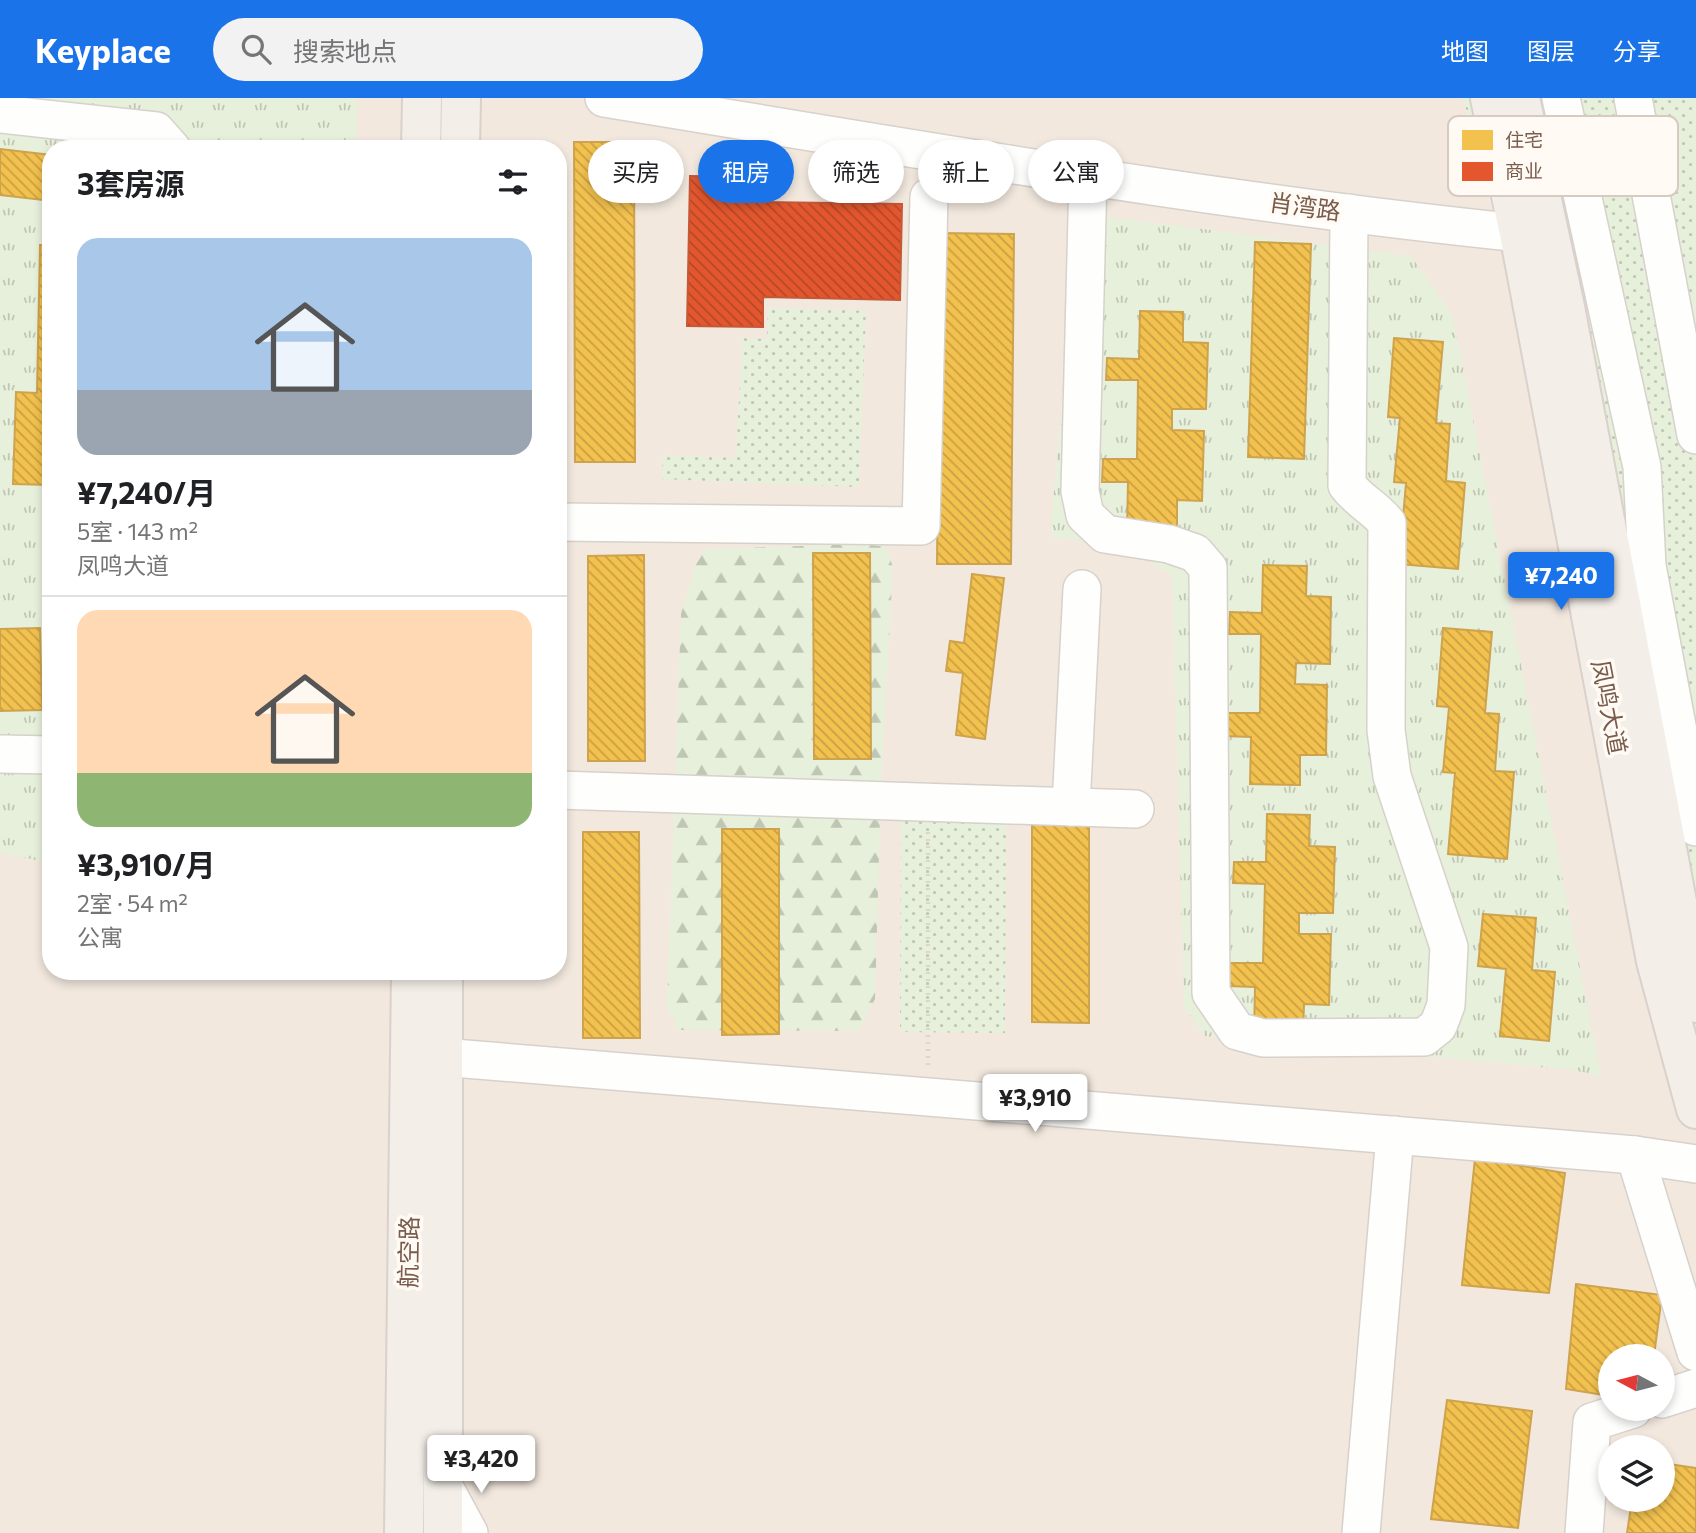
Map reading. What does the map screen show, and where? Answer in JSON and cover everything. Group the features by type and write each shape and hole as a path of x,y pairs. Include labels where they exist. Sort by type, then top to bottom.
{"main road":[{"path":"421,140 422,98"},
{"path":"460,140 461,98"},
{"name":"凤鸣大道","path":"1490,98 1496,116"},
{"name":"凤鸣大道","path":"1520,98 1522,116"},
{"name":"凤鸣大道","path":"1521,196 1534,235 1696,1003"},
{"name":"凤鸣大道","path":"1530,196 1534,235 1656,961 1696,1109"},
{"name":"航空路","path":"404,1533 411,980"},
{"name":"航空路","path":"443,980 443,1533"}],"street":[{"name":"肖湾路","path":"604,98 1028,166"},
{"path":"1561,98 1565,116"},
{"path":"1633,98 1636,116"},
{"path":"0,114 156,131 164,140"},
{"name":"肖湾路","path":"1124,181 1349,213 1534,235"},
{"path":"1583,196 1642,467 1647,566 1696,827"},
{"path":"1651,196 1696,435"},
{"path":"567,522 921,526 929,203"},
{"path":"1087,203 1080,492 1085,516 1105,534 1169,544 1195,553 1208,568 1211,993 1237,1031 1264,1038 1424,1037 1438,1026 1447,1005 1449,947 1392,776 1386,730 1387,523 1374,507 1361,503 1346,485 1349,213"},
{"path":"1071,807 1082,589"},
{"path":"0,754 42,755"},
{"path":"567,790 1135,809"},
{"path":"441,1057 1634,1155 1696,1164"},
{"path":"1362,1533 1395,1135"},
{"path":"1634,1155 1696,1352"},
{"path":"1675,1395 1696,1388"},
{"path":"1584,1533 1592,1422 1598,1420"},
{"path":"443,1485 469,1533"}],"path":[{"path":"929,1097 926,950 930,802"}],"shaded area":[{"path":"0,98 1463,98 1468,116 1448,116 1448,196 1489,196 1696,982 1696,1533 0,1533"}],"green space":[{"path":"0,98 357,98 356,140 42,140 42,861 0,853"},
{"path":"1463,98 1696,98 1696,982 1491,196 1678,196 1678,116 1468,116"},
{"path":"1078,213 1411,256 1453,316 1601,1076 1573,1070 1205,1036 1184,1007 1172,575 1122,546 1050,537"},
{"path":"768,307 866,311 859,487 662,479 663,455 736,458 742,338 767,339"},
{"path":"865,544 886,547 893,567 881,785 875,999 858,1031 679,1030 667,1007 681,614 696,564 706,549"},
{"path":"901,817 1006,819 1005,1033 900,1032"}],"building: 住宅":[{"path":"574,142 588,142 588,203 634,203 635,462 575,462"},
{"path":"0,149 42,154 42,200 0,195"},
{"path":"940,233 1014,234 1011,564 937,564"},
{"path":"1255,242 1311,244 1304,459 1248,457"},
{"path":"42,245 42,485 13,484 16,392 37,393"},
{"path":"1140,311 1183,312 1183,342 1208,343 1206,409 1172,409 1172,430 1204,431 1202,501 1177,500 1177,531 1127,530 1128,482 1102,482 1103,459 1137,459 1138,380 1106,380 1107,358 1139,359"},
{"path":"1394,338 1443,342 1436,423 1450,424 1446,481 1465,483 1458,569 1399,564 1406,483 1394,482 1400,418 1388,417"},
{"path":"813,553 870,553 871,759 814,759"},
{"path":"644,555 645,761 588,761 588,556"},
{"path":"1263,565 1307,566 1306,596 1331,597 1330,664 1296,663 1295,684 1327,685 1326,755 1300,755 1300,785 1250,784 1251,737 1225,736 1226,713 1260,713 1261,634 1229,634 1230,612 1262,613"},
{"path":"972,574 1004,578 985,739 956,735 963,673 946,671 950,641 964,643"},
{"path":"40,628 42,710 0,711 0,629"},
{"path":"1443,628 1492,632 1485,713 1499,714 1495,771 1514,772 1507,859 1448,854 1455,773 1443,772 1449,707 1437,706"},
{"path":"1267,814 1310,815 1309,846 1335,847 1333,913 1299,913 1299,934 1331,934 1329,1005 1304,1004 1303,1035 1254,1034 1255,987 1229,986 1230,963 1263,963 1265,884 1233,883 1234,862 1266,862"},
{"path":"1032,817 1089,817 1089,1023 1032,1022"},
{"path":"722,829 779,829 779,1034 722,1035"},
{"path":"583,832 639,832 640,1038 583,1038"},
{"path":"1483,914 1536,918 1532,970 1555,972 1549,1041 1500,1036 1506,969 1478,966"},
{"path":"1475,1158 1565,1173 1549,1293 1462,1285"},
{"path":"1576,1284 1662,1295 1656,1344 1598,1344 1598,1394 1566,1389"},
{"path":"1447,1400 1532,1411 1518,1528 1431,1519"},
{"path":"1675,1465 1696,1468 1696,1533 1627,1533 1630,1512 1675,1512"}],"building: 商业":[{"path":"690,176 698,176 698,203 902,204 900,300 763,297 763,327 687,326"}]}
